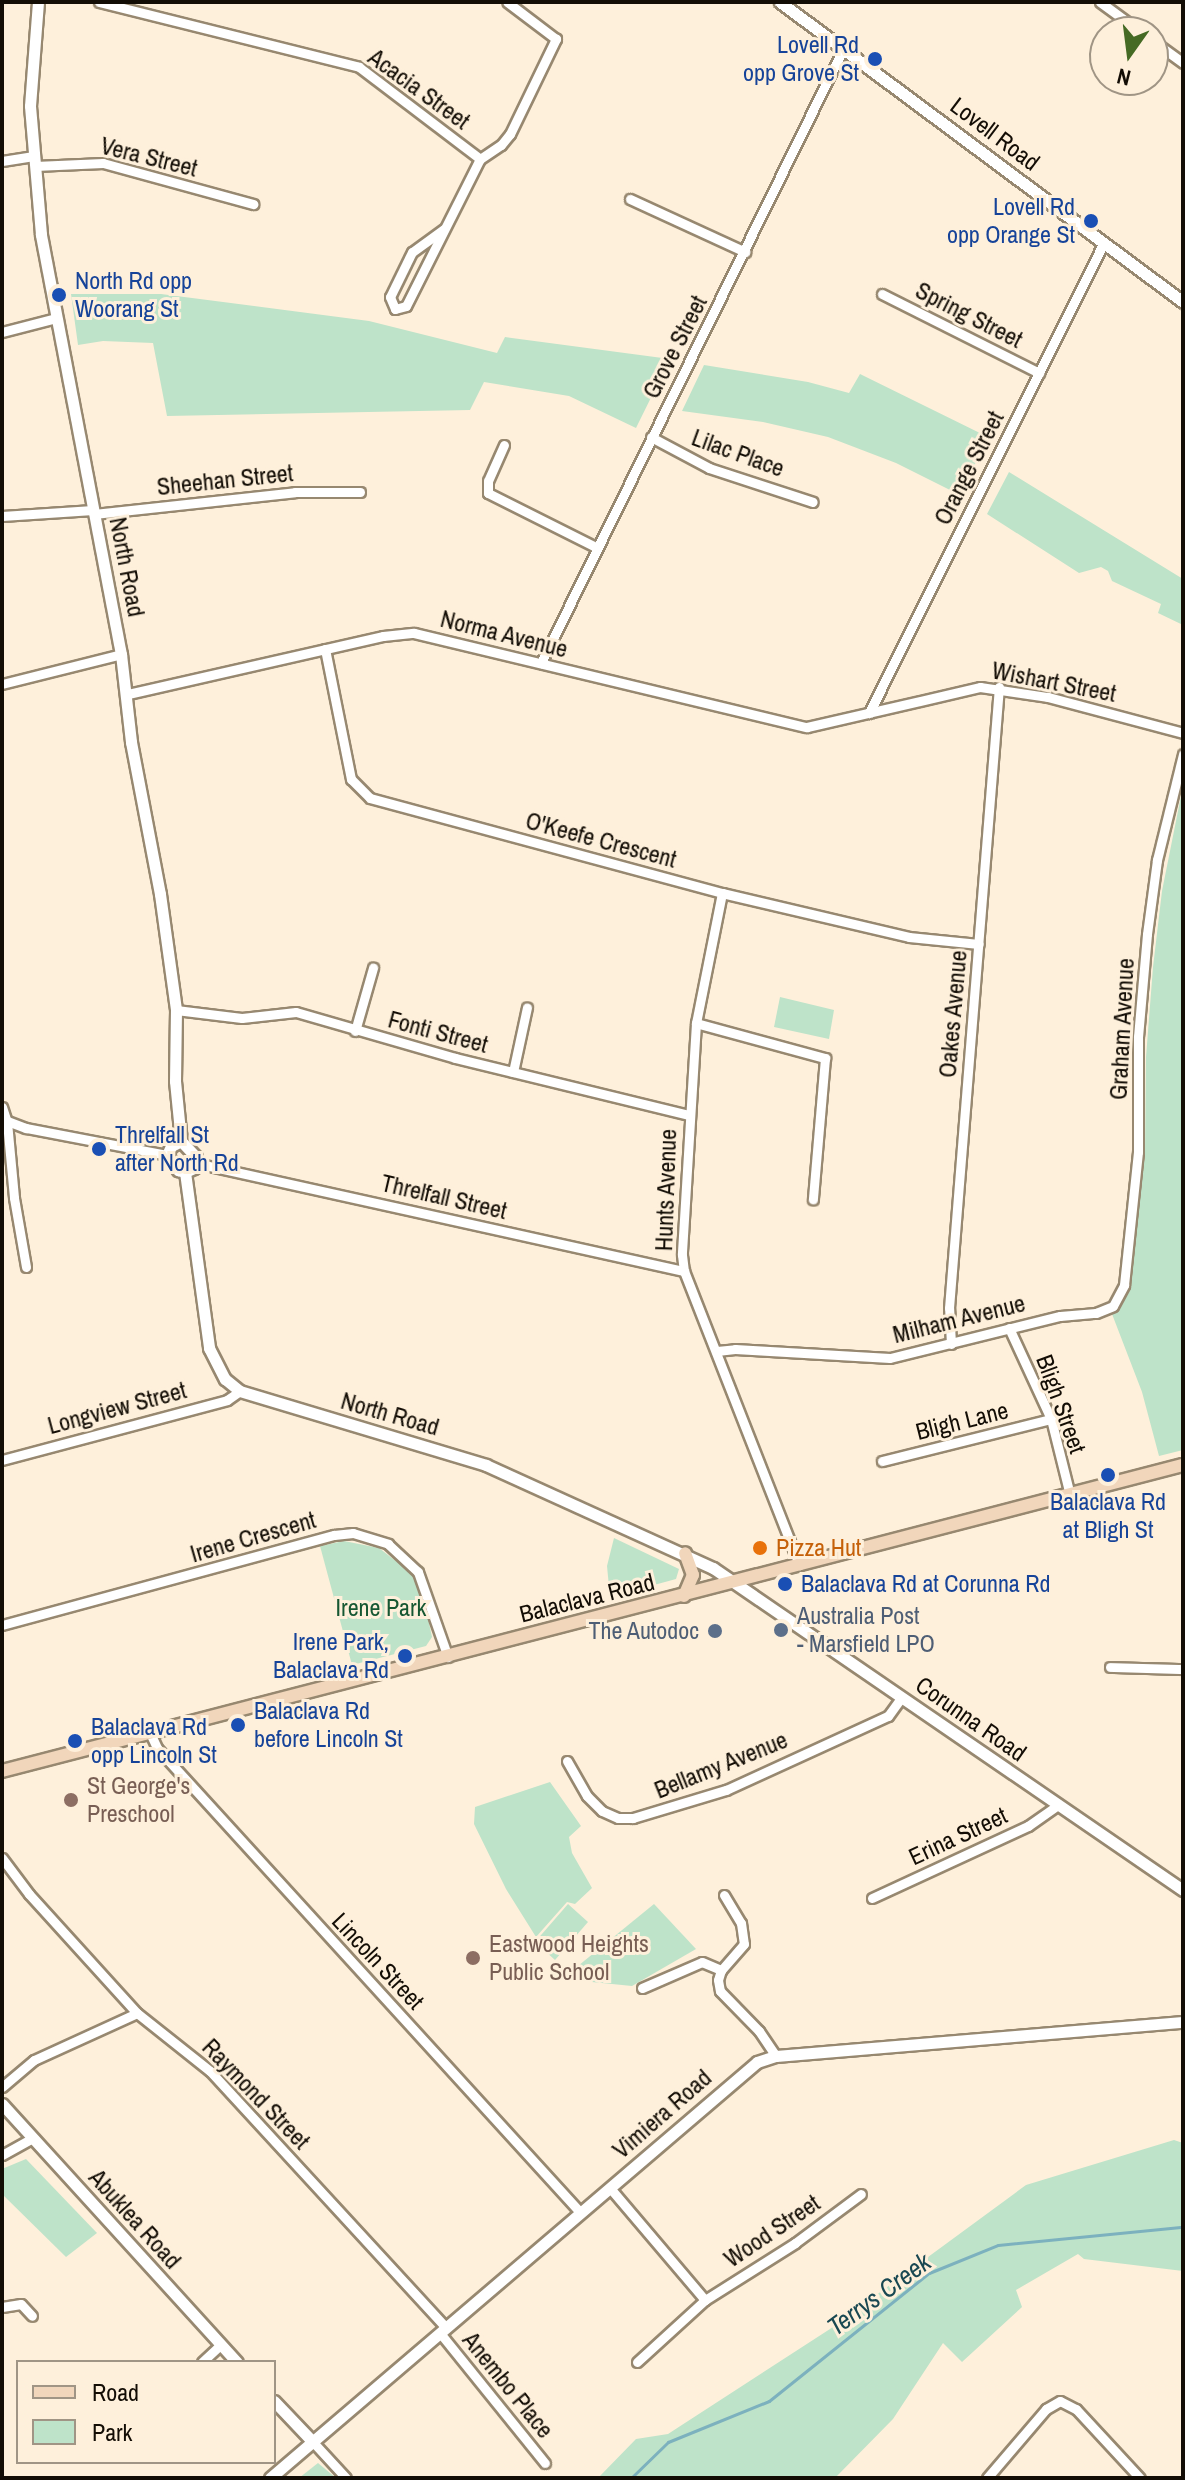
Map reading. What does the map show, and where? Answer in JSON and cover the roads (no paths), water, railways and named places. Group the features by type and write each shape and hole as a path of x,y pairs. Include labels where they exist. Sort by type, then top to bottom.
{"main road":[{"name":"Balaclava Road","path":"2,1771 151,1735 1183,1465"},
{"path":"684,1596 693,1575 685,1553"}],"street":[{"name":"North Road","path":"38,2 30,106 41,235 121,654 128,694 131,742 160,894 176,1010 175,1081 181,1141"},
{"name":"Acacia Street","path":"99,2 359,67 480,159"},
{"path":"444,229 412,252 390,297 395,309 406,306 480,159 501,145 510,134 556,39 507,2"},
{"name":"Lovell Road","path":"780,2 1183,302"},
{"path":"1100,2 1119,16"},
{"name":"Grove Street","path":"541,663 843,49"},
{"name":"Vera Street","path":"2,161 103,163 253,204"},
{"path":"630,199 745,252"},
{"name":"Orange Street","path":"869,713 1104,242"},
{"name":"Spring Street","path":"882,294 1039,373"},
{"path":"2,332 56,318"},
{"name":"Lilac Place","path":"651,437 709,468 813,502"},
{"path":"504,445 488,481 488,493 596,547"},
{"name":"Sheehan Street","path":"2,516 94,512 295,492 360,492"},
{"name":"Norma Avenue","path":"128,694 325,649 414,633 807,727 869,713"},
{"name":"O'Keefe Crescent","path":"325,649 351,779 370,798 722,893 909,937 979,944"},
{"path":"2,684 121,654"},
{"name":"Wishart Street","path":"869,713 962,690 999,687 1183,733"},
{"name":"Oakes Avenue","path":"951,1344 949,1308 999,687"},
{"name":"Graham Avenue","path":"1113,1306 1124,1285 1138,1152 1138,1037 1149,923 1157,860 1183,754"},
{"name":"Hunts Avenue","path":"722,893 696,1023 689,1115 684,1271 799,1565"},
{"path":"355,1031 373,968"},
{"path":"513,1072 527,1007"},
{"name":"Fonti Street","path":"176,1010 242,1018 296,1012 355,1031 689,1115"},
{"path":"696,1023 825,1058 813,1199"},
{"path":"2,1107 26,1267"},
{"path":"4,1120 167,1155 178,1170 185,1172"},
{"path":"167,1155 171,1146 181,1141 194,1153 196,1163 185,1172"},
{"name":"Threlfall Street","path":"196,1163 684,1271"},
{"path":"185,1172 209,1348 225,1379 240,1391"},
{"name":"Milham Avenue","path":"717,1351 735,1349 890,1358 1060,1316 1096,1313 1113,1306"},
{"name":"Bligh Street","path":"1009,1328 1051,1419 1070,1495"},
{"name":"North Road","path":"240,1391 486,1465 685,1553 735,1582"},
{"name":"Longview Street","path":"2,1460 227,1400 240,1391"},
{"name":"Bligh Lane","path":"882,1461 1051,1419"},
{"name":"Irene Crescent","path":"2,1625 334,1535 353,1533 388,1544 418,1572 448,1657"},
{"name":"Corunna Road","path":"735,1582 1183,1890"},
{"path":"1110,1667 1183,1669"},
{"name":"Bellamy Avenue","path":"567,1761 587,1796 602,1811 618,1818 633,1818 726,1790 888,1716 901,1698"},
{"name":"Lincoln Street","path":"151,1735 157,1748 177,1771 580,2212"},
{"name":"Erina Street","path":"872,1898 1028,1826 1057,1806"},
{"name":"Raymond Street","path":"2,1858 29,1894 137,2013 210,2071 443,2330"},
{"path":"724,1895 741,1923 744,1944 721,1970 718,1980 720,1991 767,2041 776,2056"},
{"path":"642,1988 702,1962 721,1970"},
{"path":"2,2087 34,2060 137,2013"},
{"name":"Vimiera Road","path":"270,2478 757,2062 776,2056 1183,2022"},
{"name":"Abuklea Road","path":"2,2104 235,2360"},
{"path":"2,2155 33,2138"},
{"path":"610,2188 705,2300"},
{"name":"Wood Street","path":"637,2362 705,2300 795,2243 861,2194"},
{"path":"2,2307 21,2304 32,2316"},
{"name":"Anembo Place","path":"443,2330 545,2463"},
{"path":"204,2360 220,2345"},
{"path":"987,2478 1039,2416 1060,2401 1076,2409 1140,2478"},
{"path":"276,2403 346,2478"}],"waterway":[{"name":"Terrys Creek","path":"631,2478 668,2442 769,2401 929,2273 998,2245 1183,2227"}],"place":[{"name":"Lovell Rd opp Grove St","path":"875,59"},
{"name":"Lovell Rd opp Orange St","path":"1091,221"},
{"name":"North Rd opp Woorang St","path":"59,295"},
{"name":"Threlfall St after North Rd","path":"99,1149"},
{"name":"Balaclava Rd at Bligh St","path":"1108,1475"},
{"name":"Pizza Hut","path":"760,1548"},
{"name":"Balaclava Rd at Corunna Rd","path":"785,1584"},
{"name":"Australia Post - Marsfield LPO","path":"781,1630"},
{"name":"The Autodoc","path":"715,1631"},
{"name":"Irene Park, Balaclava Rd","path":"405,1656"},
{"name":"Balaclava Rd before Lincoln St","path":"238,1725"},
{"name":"Balaclava Rd opp Lincoln St","path":"75,1741"},
{"name":"St George's Preschool","path":"71,1800"},
{"name":"Eastwood Heights Public School","path":"473,1958"}],"park label":[{"name":"Irene Park","path":"381,1608"}]}
